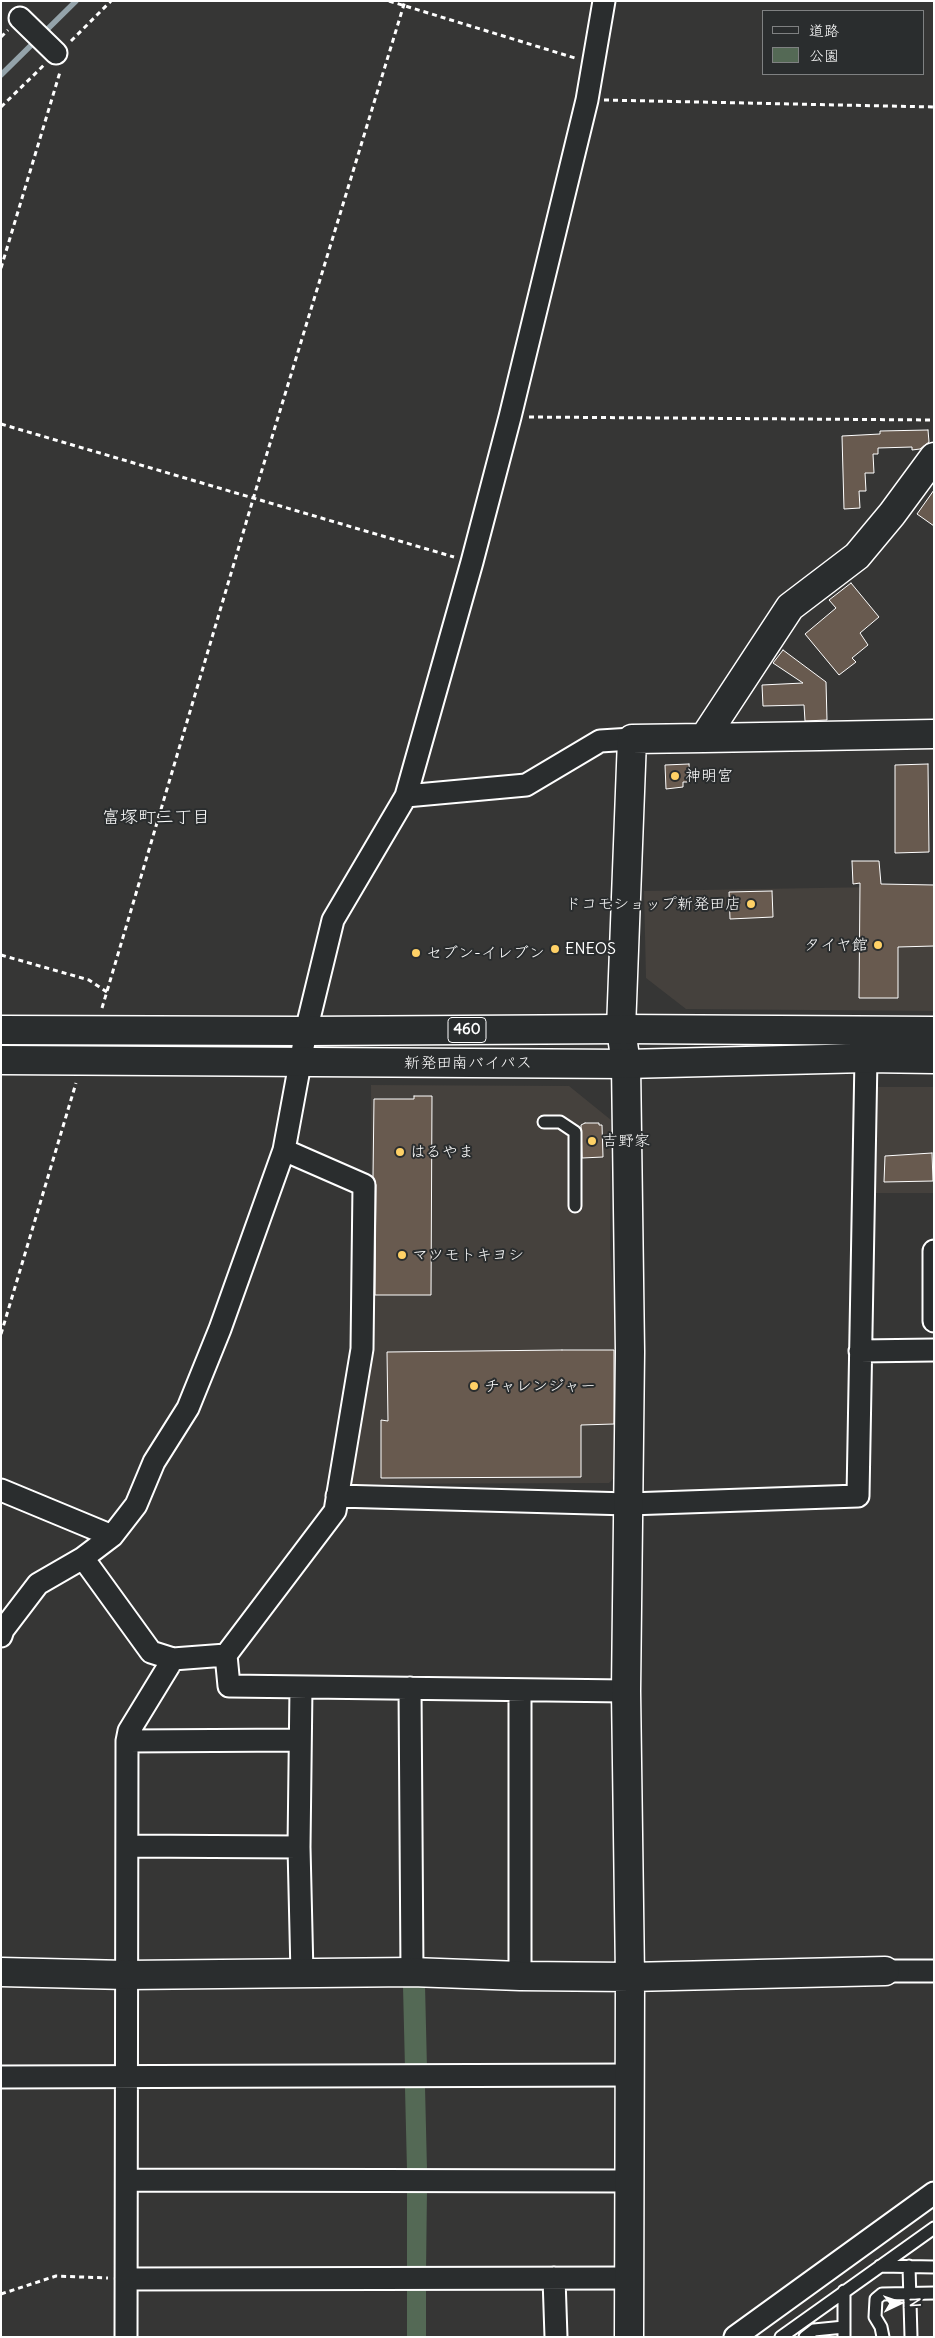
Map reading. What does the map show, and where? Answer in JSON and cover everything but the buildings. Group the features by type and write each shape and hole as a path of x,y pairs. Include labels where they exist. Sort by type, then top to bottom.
{"main road":[{"path":"704,738 790,607 857,556 892,514 934,457"},
{"path":"629,2337 630,1977 626,1691 629,1504 626,1064 621,1029 632,740 934,734"},
{"name":"新発田南バイパス","path":"1,1030 621,1029 934,1031"},
{"name":"新発田南バイパス","path":"1,1060 626,1064 866,1058 934,1059"},
{"path":"1,1972 126,1975 412,1972 520,1976 630,1977 885,1971"}],"street":[{"path":"1,1636 3,1630 38,1584 83,1558 112,1536 136,1505 154,1462 188,1408 220,1329 284,1150 306,1031 333,920 406,796 472,562 510,417 587,100 588,82 594,63 604,1"},
{"path":"20,18 58,62"},
{"path":"406,796 526,785 600,741 632,740"},
{"path":"337,1496 629,1504 858,1496 866,1058"},
{"path":"284,1150 364,1185 362,1349 335,1511 226,1655 230,1686 626,1691"},
{"path":"934,1251 934,1321"},
{"path":"860,1351 934,1350"},
{"path":"1,1490 112,1536"},
{"path":"83,1558 151,1652 173,1659 226,1655"},
{"path":"126,2337 127,1741 129,1731 173,1659"},
{"path":"301,1687 299,1847 302,1974"},
{"path":"410,1688 412,1972"},
{"path":"520,1690 520,1976"},
{"path":"127,1741 300,1740"},
{"path":"127,1846 299,1847"},
{"path":"885,1971 934,1971"},
{"path":"1,2077 630,2075"},
{"path":"127,2180 629,2180"},
{"path":"735,2337 934,2193"},
{"path":"554,2278 556,2337"},
{"path":"126,2279 629,2278"}],"lane":[{"path":"544,1122 560,1122 575,1132 575,1206"},
{"path":"781,2337 934,2228"},
{"path":"880,2266 934,2266"},
{"path":"909,2266 911,2337"},
{"path":"805,2337 814,2330 844,2332 844,2291"},
{"path":"883,2337 881,2326 875,2317 876,2298 882,2294 934,2293"}],"path":[{"path":"389,1 404,3 594,63"},
{"path":"95,1029 404,3"},
{"path":"1,268 58,62"},
{"path":"587,100 934,107"},
{"path":"510,417 934,420"},
{"path":"1,424 254,496 472,562"},
{"path":"1,955 89,980 106,992"},
{"path":"1,1334 82,1062"},
{"path":"1,2294 56,2276 126,2279"}],"shaded area":[{"path":"934,886 934,1011 686,1009 646,978 644,891"},
{"path":"371,1085 569,1086 611,1120 610,1248 618,1355 618,1474 609,1483 347,1484 372,1303"},
{"path":"873,1087 934,1087 934,1193 874,1193"}],"green space":[{"path":"425,1985 427,2069 405,2069 403,1986"},
{"path":"425,2087 427,2170 407,2170 405,2088"},
{"path":"407,2188 427,2188 426,2272 407,2272"},
{"path":"407,2289 426,2289 426,2337 407,2337"}],"waterway":[{"path":"1,75 76,1"}],"place":[{"name":"神明宮","path":"675,776"},
{"name":"ドコモショップ新発田店","path":"751,904"},
{"name":"タイヤ館","path":"878,945"},
{"name":"ENEOS","path":"555,949"},
{"name":"セブン-イレブン","path":"416,953"},
{"name":"吉野家","path":"592,1141"},
{"name":"はるやま","path":"400,1152"},
{"name":"マツモトキヨシ","path":"402,1255"},
{"name":"チャレンジャー","path":"474,1386"}],"district":[{"name":"富塚町三丁目","path":"156,818"}]}
